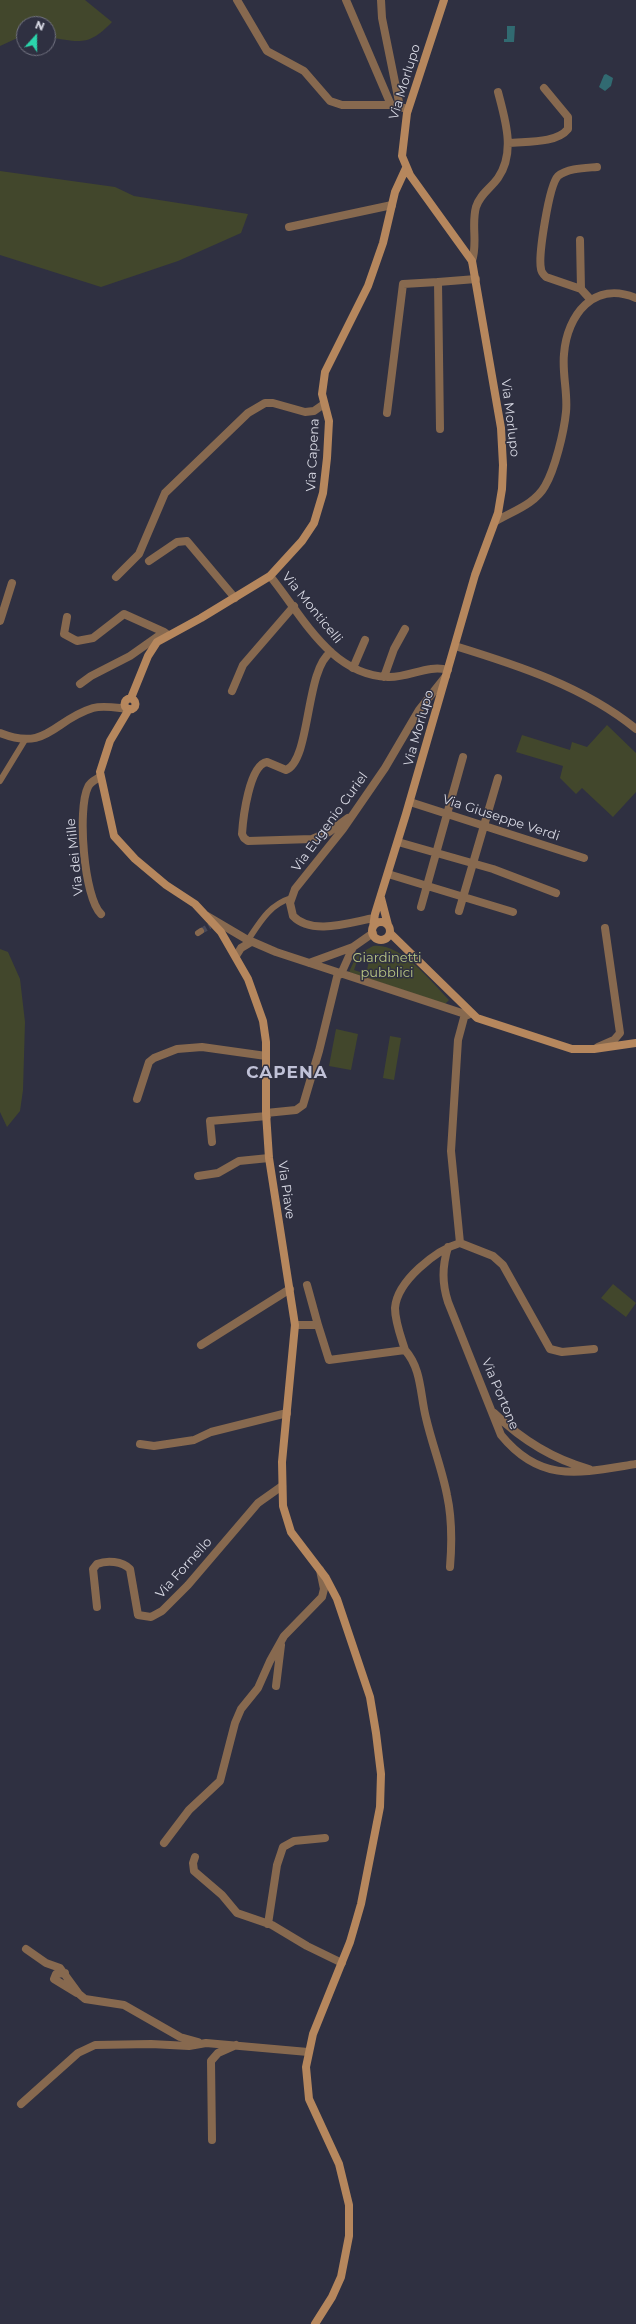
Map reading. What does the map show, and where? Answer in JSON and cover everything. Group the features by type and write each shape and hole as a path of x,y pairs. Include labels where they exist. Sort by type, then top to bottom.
{"main road":[{"name":"Via Morlupo","path":"373,930 374,918 410,802 478,568 496,521 502,489 503,441 472,261 406,168 402,149 404,108 444,0"},
{"name":"Via Capena","path":"128,711 136,704 131,698 149,653 165,633 190,624 270,576 306,535 319,510 323,493 328,446 328,421 322,388 325,372 368,286 383,243 398,184 406,168"},
{"path":"100,778 100,769 108,744 128,711"},
{"name":"Via Piave","path":"100,778 114,836 135,860 166,884 193,902 206,915 212,925 227,940 259,1006 265,1031 266,1115 270,1158 295,1326 282,1486 284,1514 289,1529 320,1570 337,1600 368,1692 374,1720 381,1774 379,1816 361,1904 342,1962 318,2020 308,2052 306,2074 308,2093 344,2178 348,2193 350,2221 347,2253 341,2277 332,2297 315,2324"},
{"path":"381,898 389,929 387,938 381,940 376,938 373,930 380,922 389,929 477,1018 568,1048 594,1049 636,1043"}],"street":[{"path":"237,0 267,51 304,71 330,101 342,105 391,105 404,108 382,18 381,0"},
{"path":"346,0 391,105"},
{"path":"508,143 552,138 563,134 568,129 568,117 544,88"},
{"path":"472,261 476,245 475,214 477,204 501,173 508,143 506,122 498,92"},
{"path":"591,300 581,289 552,280 542,273 540,265 549,195 555,179 566,172 597,167"},
{"path":"289,227 392,205"},
{"path":"580,240 581,289"},
{"path":"387,413 403,284 476,279"},
{"path":"438,282 440,429"},
{"path":"496,521 532,500 547,482 566,412 564,360 566,344 574,322 591,300 600,294 612,292 636,298"},
{"path":"116,577 139,554 165,492 248,413 265,403 273,403 305,412 314,411 324,404"},
{"path":"149,561 177,542 187,541 235,598"},
{"name":"Via Monticelli","path":"270,576 318,638 331,652 353,668 367,674 384,677 402,677 434,668 447,673"},
{"path":"0,622 12,583"},
{"path":"232,691 243,665 294,606"},
{"path":"67,617 64,634 77,641 93,638 124,614 165,633"},
{"path":"384,677 394,649 405,629"},
{"path":"80,684 91,676 130,656 165,633"},
{"path":"353,668 365,640"},
{"path":"455,646 505,662 566,688 608,710 636,729"},
{"path":"331,652 324,657 320,667 306,729 292,765 286,770 270,762 266,762 261,766 248,793 242,834 248,841 312,839 329,832 350,817"},
{"name":"Via Eugenio Curiel","path":"291,898 295,889 343,829 385,768 421,707 447,673"},
{"path":"0,733 26,740 40,737 83,712 102,707 128,711"},
{"path":"0,781 26,740"},
{"path":"422,907 463,757"},
{"name":"Via dei Mille","path":"100,778 88,786 82,817 92,899 101,914"},
{"path":"459,912 498,778"},
{"name":"Via Giuseppe Verdi","path":"410,802 484,824 584,858"},
{"path":"398,842 501,872 556,893"},
{"path":"388,874 513,912"},
{"path":"236,956 240,948 250,941 270,909 282,901 291,898 290,907 293,916 307,924 330,925 374,918"},
{"path":"206,915 250,941 326,969 477,1018"},
{"path":"594,1049 616,1039 620,1033 605,928"},
{"path":"212,1142 207,1122 296,1110 303,1105 319,1051 339,973 353,947 373,930"},
{"path":"309,963 327,955 353,947"},
{"path":"326,969 327,955"},
{"path":"460,1243 451,1160 458,1040 465,1014"},
{"path":"137,1099 149,1062 154,1058 177,1049 202,1047 266,1056"},
{"path":"198,1176 218,1172 239,1161 270,1158"},
{"path":"450,1567 451,1528 447,1495 425,1416 417,1369 405,1350 396,1315 398,1297 414,1274 434,1255 448,1247 460,1243 492,1256 503,1265 550,1349 562,1352 594,1349"},
{"name":"Via Portone","path":"448,1247 443,1263 444,1289 502,1435 514,1450 536,1466 575,1472 636,1464"},
{"path":"307,1285 329,1360 405,1350"},
{"path":"201,1345 290,1289"},
{"path":"295,1326 318,1325"},
{"path":"492,1411 523,1439 563,1462 594,1470"},
{"path":"140,1444 154,1446 194,1440 211,1432 287,1413"},
{"name":"Via Fornello","path":"98,1607 93,1569 97,1564 111,1562 125,1565 130,1570 138,1615 146,1618 156,1615 188,1585 258,1503 282,1486"},
{"path":"164,1843 189,1810 220,1781 239,1713 258,1688 270,1660 284,1636 322,1597 324,1589 320,1570"},
{"path":"276,1686 279,1655 284,1636"},
{"path":"268,1924 277,1865 283,1847 294,1841 324,1838"},
{"path":"194,1857 194,1871 222,1895 237,1913 268,1924 307,1946 342,1962"},
{"path":"26,1949 46,1963 58,1966 79,1994"},
{"path":"64,1973 56,1974 54,1980 87,1999 124,2005 180,2037 206,2043 308,2052"},
{"path":"21,2104 78,2053 87,2047 134,2044 189,2046 206,2043"},
{"path":"212,2140 211,2061 218,2053 237,2045"}],"green space":[{"path":"0,0 85,0 112,22 96,36 83,41 76,41 56,38 56,16 16,16 16,39 0,46"},
{"path":"0,171 115,187 134,196 248,214 241,233 178,261 101,287 0,255"},
{"path":"607,725 636,753 636,792 613,817 582,788 576,794 560,778 563,766 516,752 522,735 570,750 572,742 587,747"},
{"name":"Giardinetti pubblici","path":"373,946 383,946 394,950 414,964 449,1000 445,1004 349,972 357,955","holes":["362,959 369,961 366,974 354,970 357,961 361,962"]},
{"path":"0,949 8,952 20,979 25,1022 23,1090 20,1111 7,1127 0,1112"},
{"path":"336,1029 358,1034 351,1070 329,1066"},
{"path":"390,1036 401,1038 394,1080 383,1078"},
{"path":"613,1284 636,1303 626,1317 601,1298"}],"shaded area":[{"path":"507,26 515,26 514,42 504,42 504,39 507,39"},
{"path":"606,74 613,78 611,86 605,91 599,87 604,75"}],"tunnel":[{"path":"201,931 210,926"}],"district":[{"name":"CAPENA","path":"287,1073"}]}
